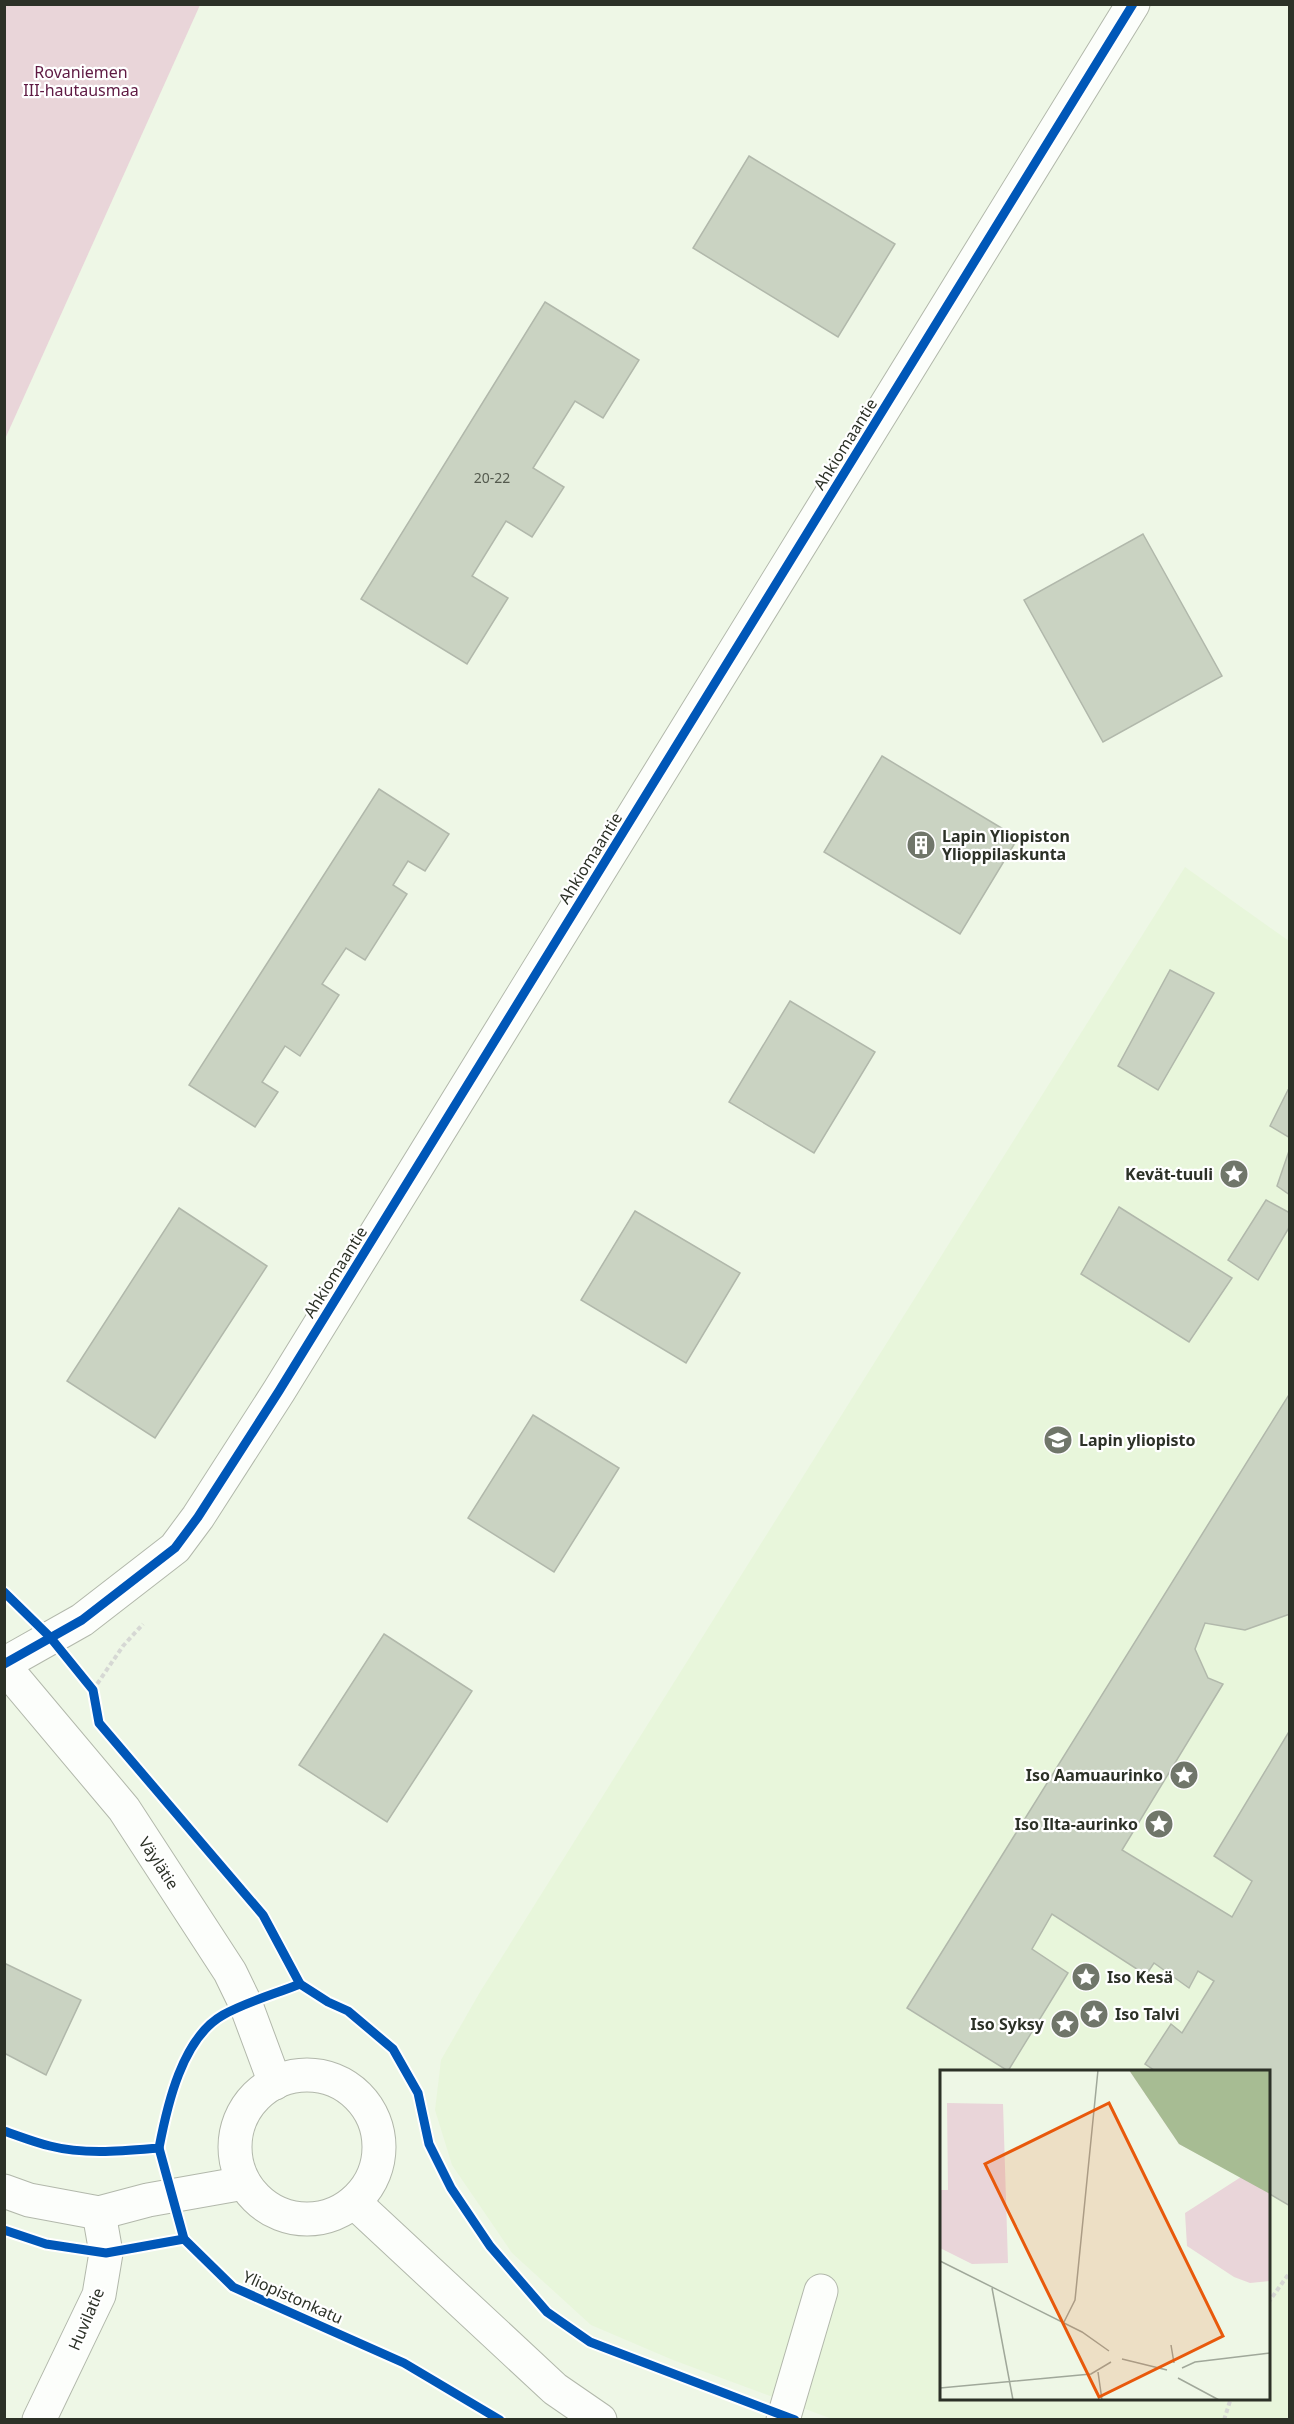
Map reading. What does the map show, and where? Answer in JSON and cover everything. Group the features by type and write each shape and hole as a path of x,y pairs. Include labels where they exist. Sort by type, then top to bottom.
{"street":[{"name":"Ahkiomaantie","path":"4,1665 82,1620 175,1548 198,1517 298,1361 1133,4"},
{"name":"Väylätie","path":"4,1665 124,1809 230,1972 246,2005 275,2083"},
{"path":"297,2076 320,2076 342,2084 360,2098 373,2118 379,2140 378,2163 374,2173 369,2184 354,2202 333,2215 308,2220 283,2215 261,2203 244,2184 236,2161 235,2138 242,2115 256,2096 275,2083 297,2076"},
{"path":"4,2191 29,2200 99,2213 148,2200 244,2184"},
{"path":"354,2202 555,2390 600,2420"},
{"name":"Huvilatie","path":"39,2420 99,2295 105,2253 99,2213"},
{"path":"783,2420 821,2291"}],"path":[{"path":"50,1637 93,1690 95,1701"},
{"path":"1270,2302 1290,2272"},
{"path":"1224,2420 1230,2400"}],"shaded area":[{"name":"Lapin yliopisto","path":"1185,867 1289,941 1289,2419 835,2420 673,2360 591,2325 512,2253 452,2165 435,2110 441,2060 480,1992"}],"green space":[{"name":"Rovaniemen III-hautausmaa","path":"4,5 200,5 5,439"}],"building":[{"path":"749,156 895,244 838,337 693,248"},
{"path":"545,302 639,360 603,418 575,401 533,468 564,487 532,537 506,521 472,576 508,598 467,664 361,599"},
{"path":"1143,534 1222,676 1103,742 1024,600"},
{"name":"Lapin Yliopiston Ylioppilaskunta","path":"882,756 1018,838 960,934 824,852"},
{"path":"379,789 449,834 425,871 408,861 393,885 407,894 365,960 346,948 322,984 339,995 300,1056 285,1046 262,1082 278,1092 255,1127 189,1085"},
{"path":"1170,970 1214,993 1158,1090 1118,1066"},
{"path":"790,1001 875,1052 814,1153 729,1102"},
{"path":"1288,1090 1290,1091 1290,1138 1270,1126"},
{"path":"1290,1148 1290,1195 1277,1186"},
{"path":"1266,1200 1290,1213 1290,1226 1258,1280 1228,1260"},
{"path":"1119,1207 1232,1278 1189,1342 1081,1274"},
{"path":"179,1208 267,1266 155,1438 67,1381"},
{"path":"635,1211 740,1273 686,1363 581,1300"},
{"path":"1290,1393 1290,1614 1245,1630 1205,1623 1195,1649 1208,1678 1223,1684 1122,1850 1232,1917 1252,1881 1214,1856 1290,1730 1290,2206 1270,2194 1270,2070 1154,2070 1145,2064 1171,2024 1182,2033 1214,1981 1198,1971 1189,1988 1154,1963 1146,1975 1052,1914 1032,1949 1068,1973 1009,2070 907,2008"},
{"path":"533,1415 619,1468 554,1572 468,1518"},
{"path":"384,1634 472,1691 387,1822 299,1765"},
{"path":"4,1963 81,2000 46,2075 4,2053"}],"cycle path":[{"path":"4,1664 82,1620 175,1548 198,1517 279,1391 1133,4"},
{"path":"4,1592 50,1637 93,1690 99,1723 263,1915 300,1984 328,2002 348,2011 393,2049 418,2093 429,2144 451,2188 490,2246 547,2312 590,2342 795,2420"},
{"path":"4,2131 44,2144 77,2151 104,2152 159,2148 179,2074 187,2056 209,2026 223,2015 241,2006 300,1984"},
{"path":"159,2148 184,2239"},
{"name":"Yliopistonkatu","path":"4,2230 46,2244 106,2253 184,2239 233,2287 404,2363 500,2420"}],"place":[{"name":"Lapin Yliopiston Ylioppilaskunta","path":"921,845"},
{"name":"Kevät-tuuli","path":"1234,1174"},
{"name":"Lapin yliopisto","path":"1058,1440"},
{"name":"Iso Aamuaurinko","path":"1184,1775"},
{"name":"Iso Ilta-aurinko","path":"1159,1824"},
{"name":"Iso Kesä","path":"1086,1977"},
{"name":"Iso Talvi","path":"1094,2014"},
{"name":"Iso Syksy","path":"1065,2024"}]}
